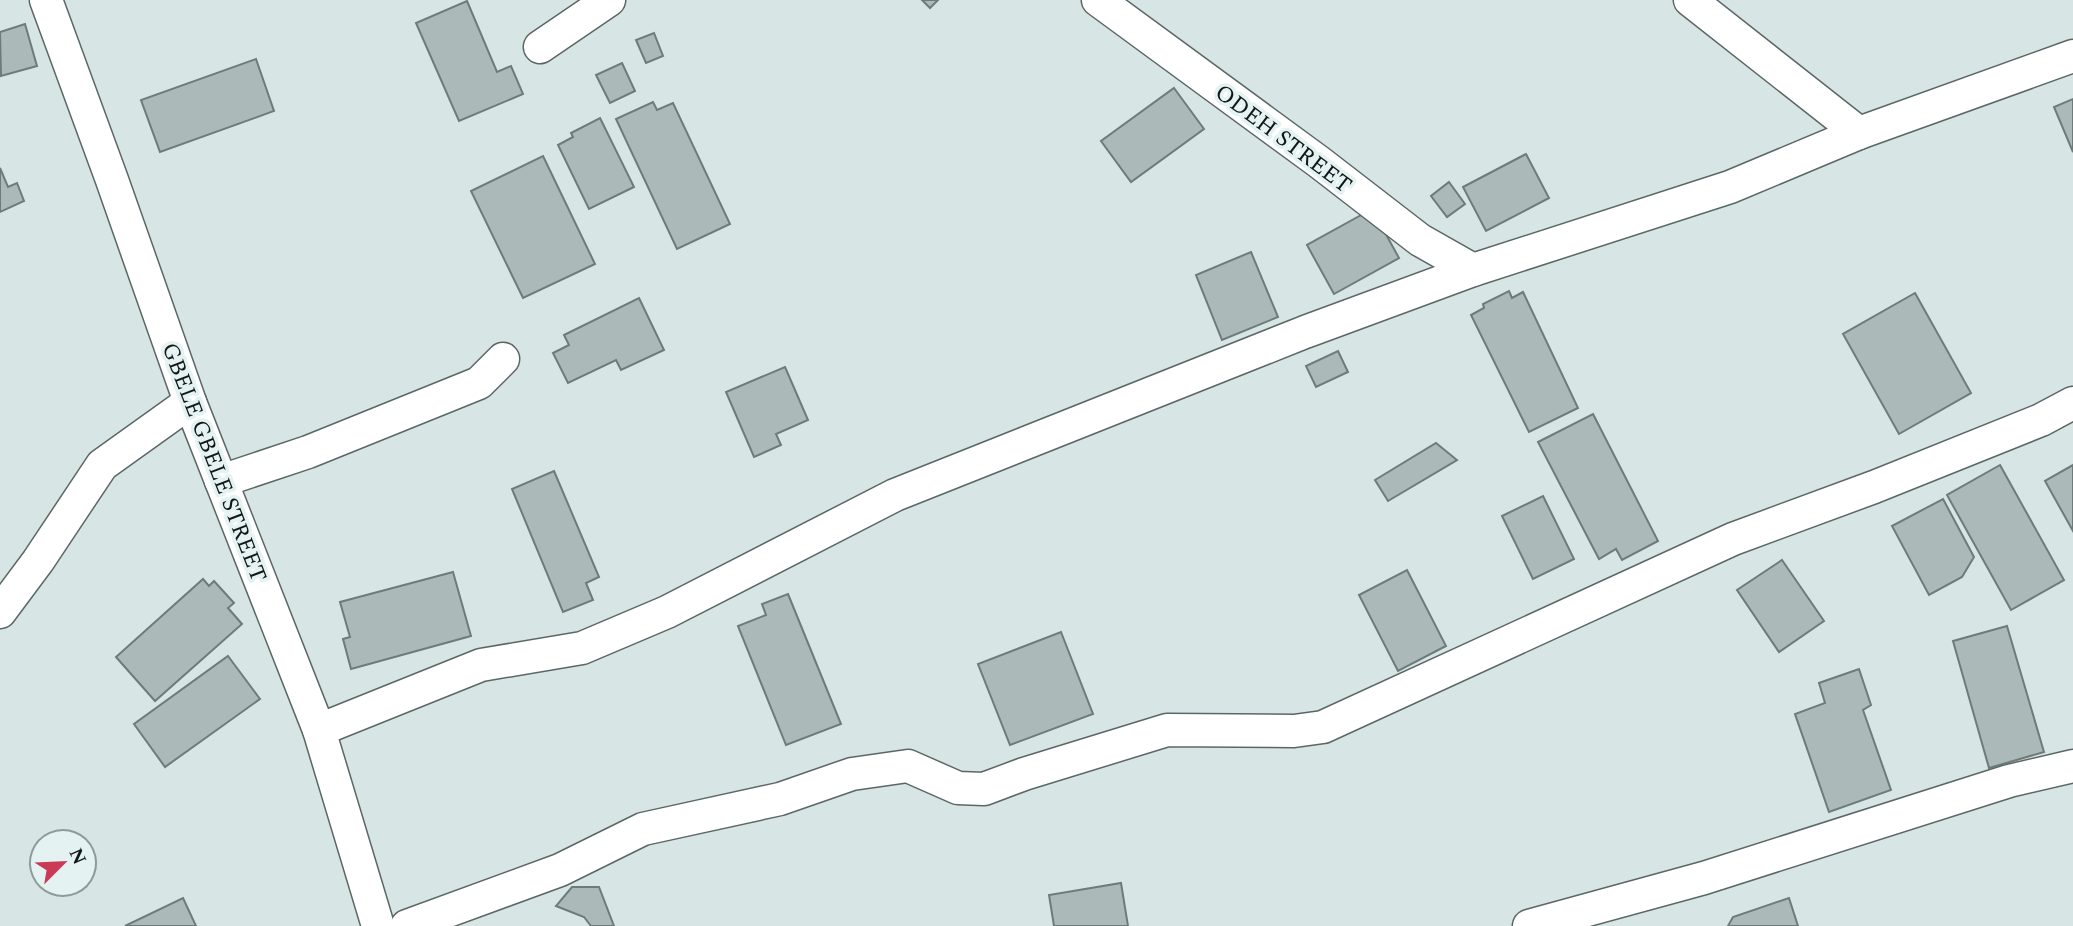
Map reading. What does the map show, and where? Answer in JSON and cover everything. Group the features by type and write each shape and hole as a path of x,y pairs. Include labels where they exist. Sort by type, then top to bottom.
{"street":[{"name":"GBELE GBELE STREET","path":"46,0 190,402 319,730 378,926"},
{"path":"540,47 609,0"},
{"name":"ODEH STREET","path":"1098,0 1319,162 1420,240 1473,270"},
{"path":"1689,0 1859,132"},
{"path":"319,730 481,665 582,648 667,612 895,495 1305,332 1473,270 1730,187 1859,132 2073,56"},
{"path":"221,481 296,456 479,383 503,359"},
{"path":"0,612 38,561 102,465 190,402"},
{"path":"407,926 560,870 643,829 780,799 852,774 908,766 958,788 984,789 1167,730 1294,731 1323,727 1732,539 1874,487 2041,420 2073,403"},
{"path":"1529,926 1704,878 2009,781 2073,766"}],"building":[{"path":"922,0 938,0 930,8"},
{"path":"467,1 497,72 511,66 523,94 459,121 416,23"},
{"path":"25,24 37,66 1,76 0,32"},
{"path":"654,33 663,56 646,63 636,40"},
{"path":"256,59 274,111 160,152 141,100"},
{"path":"622,63 635,91 610,103 596,75"},
{"path":"1174,88 1204,129 1131,182 1101,141"},
{"path":"2073,99 2073,152 2054,107"},
{"path":"653,102 657,110 673,103 730,224 677,249 616,119"},
{"path":"600,118 634,187 589,209 558,145 573,137 571,133"},
{"path":"1526,154 1549,198 1486,231 1463,187"},
{"path":"543,156 595,264 523,298 471,191"},
{"path":"0,168 8,187 17,183 24,201 0,212"},
{"path":"1449,182 1465,204 1447,217 1431,196"},
{"path":"1372,209 1399,258 1334,294 1307,245"},
{"path":"1251,252 1278,317 1222,340 1196,275"},
{"path":"1509,291 1512,298 1523,292 1578,408 1529,432 1471,315 1484,308 1483,304"},
{"path":"1915,293 1971,393 1899,434 1843,334"},
{"path":"639,298 664,350 621,370 616,360 568,383 553,353 569,345 564,335"},
{"path":"1338,351 1348,372 1316,387 1306,366"},
{"path":"785,367 808,420 776,434 781,445 754,457 726,392"},
{"path":"1593,414 1658,541 1622,560 1616,549 1599,559 1538,442"},
{"path":"1436,443 1457,460 1388,501 1375,480"},
{"path":"2000,465 2064,580 2011,610 1947,495"},
{"path":"2073,465 2073,531 2045,481"},
{"path":"554,471 599,577 586,583 593,600 563,612 512,489"},
{"path":"1543,496 1574,559 1533,579 1502,516"},
{"path":"1943,499 1974,557 1962,577 1929,595 1892,526"},
{"path":"1782,560 1824,621 1779,652 1737,590"},
{"path":"1407,570 1446,646 1398,671 1359,595"},
{"path":"453,572 471,636 351,669 343,639 350,637 340,602"},
{"path":"203,579 209,586 214,581 234,603 228,608 242,624 155,701 116,657"},
{"path":"788,594 841,724 786,745 738,626 766,615 762,604"},
{"path":"2007,626 2044,752 1989,768 1953,641"},
{"path":"1061,632 1093,714 1010,745 978,664"},
{"path":"228,656 260,699 165,767 134,724"},
{"path":"1859,669 1871,705 1863,710 1891,790 1829,812 1795,714 1825,703 1819,683"},
{"path":"1121,883 1128,926 1054,926 1049,895"},
{"path":"572,887 599,887 614,926 591,926 584,917 556,906"},
{"path":"183,898 196,926 125,926"},
{"path":"1789,898 1798,926 1728,926 1733,917"}]}
